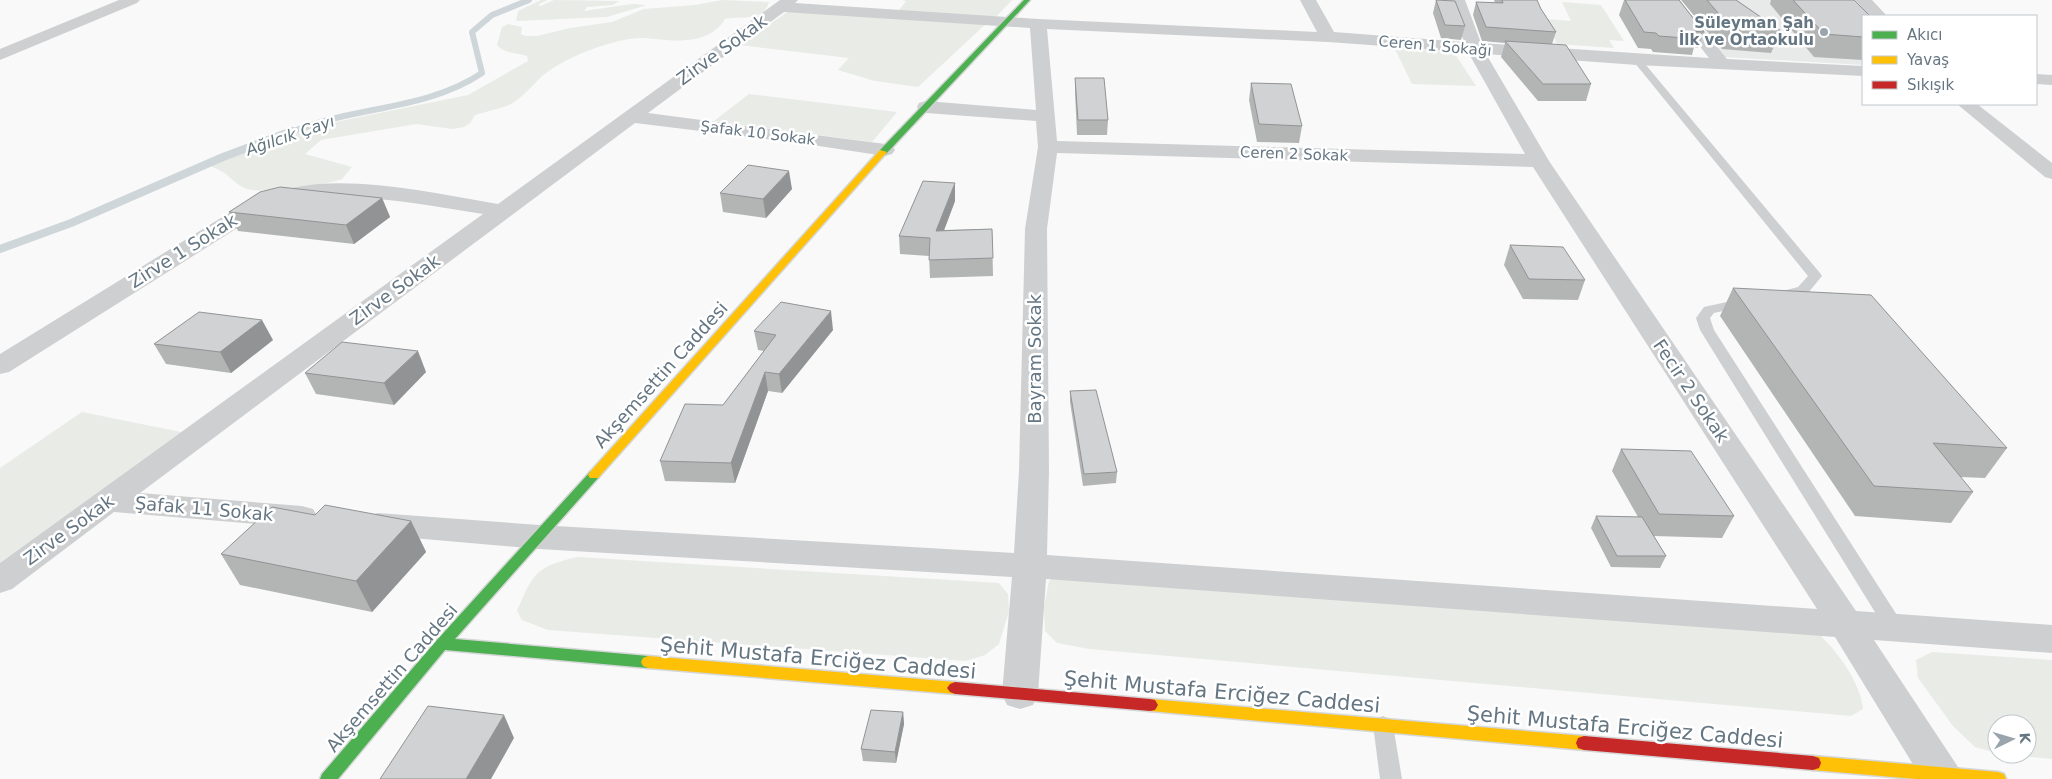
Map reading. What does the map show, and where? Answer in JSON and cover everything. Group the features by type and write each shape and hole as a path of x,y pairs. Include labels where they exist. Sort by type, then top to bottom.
{"street":[{"path":"0,55 132,0"},
{"name":"Akşemsettin Caddesi","path":"328,779 442,644 885,150 1027,0"},
{"path":"1308,0 1328,38"},
{"name":"Fecir 2 Sokak","path":"1457,0 1475,50 1539,161 1846,625 1943,776"},
{"path":"1671,0 1722,64"},
{"path":"1863,0 1878,15"},
{"name":"Ceren 1 Sokağı","path":"786,3 1038,24 1328,38 1636,60 1862,71"},
{"name":"Zirve Sokak","path":"0,580 786,3"},
{"name":"Bayram Sokak","path":"1020,694 1030,566 1036,414 1036,229 1048,147 1038,24"},
{"path":"2037,79 2052,80"},
{"path":"1967,105 2052,172"},
{"path":"926,107 1044,116"},
{"name":"Şafak 10 Sokak","path":"631,117 885,150"},
{"name":"Ceren 2 Sokak","path":"1048,147 1539,161"},
{"name":"Zirve 1 Sokak","path":"0,366 258,205 279,196 297,192 341,189 370,191 503,211"},
{"name":"Şafak 11 Sokak","path":"108,501 539,537 1030,566 2052,639"},
{"name":"Şehit Mustafa Erciğez Caddesi","path":"442,644 1383,725 1943,776 1998,779"}],"lane":[{"path":"1636,60 1815,276 1803,290 1790,295 1724,305 1708,310 1703,318 1707,330 1895,628"},
{"path":"1383,725 1391,779"}],"shaded area":[{"path":"541,0 547,0 538,5 541,6 554,0 619,1 613,5 587,7 584,11 632,4 647,5 607,17 516,21 518,11"},
{"path":"722,0 769,2 762,13 751,17 725,19 718,28 700,38 666,40 633,38 604,45 574,56 549,71 511,104 475,115 470,123 464,127 453,129 416,124 321,140 305,154 352,167 342,179 301,187 265,191 242,187 223,172 212,167 214,157 267,136 468,95 528,61 527,56 507,51 497,45 502,27 508,24 522,27 521,34 525,36 537,36 570,28 612,22 644,9 695,5"},
{"path":"902,0 1012,0 993,20 897,13 906,1"},
{"path":"1683,0 1846,0 1862,16 1862,65 1724,57"},
{"path":"1562,2 1601,5 1624,41 1609,40 1614,48 1557,44 1546,19 1571,21"},
{"path":"792,9 988,22 918,87 875,81 838,70 849,58 739,45"},
{"path":"1394,47 1453,51 1476,86 1412,84"},
{"path":"749,94 897,112 872,142 714,121"},
{"path":"82,412 181,432 0,563 0,468"},
{"path":"577,557 999,583 1008,594 1009,611 999,644 985,655 966,661 548,630 522,620 517,611 532,580 544,568"},
{"path":"1060,573 1820,635 1848,669 1858,689 1863,709 1851,716 1089,649 1057,643 1045,631 1044,608 1049,581"},
{"path":"1932,652 2052,660 2052,759 2037,758 2037,714 1987,714 1987,750 1975,747 1953,726 1918,678 1916,660"}],"building":[{"path":"1436,0 1455,1 1465,26 1445,25"},
{"path":"1502,0 1537,0 1556,32 1486,27 1476,2 1503,3"},
{"path":"1625,0 1679,0 1704,32 1691,31 1698,39 1659,36 1656,33 1644,32"},
{"path":"1707,0 1736,0 1781,31 1730,27"},
{"path":"1793,0 1854,0 1869,15 1862,15 1862,37 1824,34"},
{"path":"1505,41 1566,45 1591,84 1543,84"},
{"path":"1075,78 1104,78 1108,120 1078,120"},
{"path":"1251,83 1291,84 1302,126 1259,124"},
{"path":"748,165 789,171 763,199 720,193"},
{"path":"923,181 955,183 936,231 992,229 993,258 929,260 930,238 899,236"},
{"path":"280,187 382,198 346,225 229,212 260,192"},
{"path":"1510,245 1563,247 1585,280 1529,279"},
{"path":"1733,288 1871,295 2007,448 1933,443 1973,492 1874,486"},
{"path":"781,302 831,311 779,374 765,372 731,463 660,461 685,404 723,405 776,335 754,331"},
{"path":"199,312 262,320 220,352 154,344"},
{"path":"342,342 418,351 384,383 305,373"},
{"path":"1096,390 1117,472 1084,474 1070,391"},
{"path":"1621,449 1691,451 1734,516 1659,514"},
{"path":"325,505 411,521 356,581 221,554 272,507 315,515"},
{"path":"1596,516 1642,517 1666,556 1617,556"},
{"path":"428,706 504,715 466,779 380,779"},
{"path":"871,710 903,712 895,752 861,749"}],"waterway":[{"name":"Ağılcık Çayı","path":"288,133 330,120 430,97 465,83 482,73 472,32 492,15 529,0"},
{"name":"Ağılcık Çayı","path":"0,249 71,223 223,157 292,131"}],"traffic: fast":[{"path":"883,152 1027,0"},
{"path":"328,779 442,644 594,475"},
{"path":"442,644 648,662"}],"traffic: slow":[{"path":"594,475 883,152"},
{"path":"648,662 955,688"},
{"path":"1150,705 1584,743"},
{"path":"1813,763 1998,779"}],"traffic: jam":[{"path":"955,688 1150,705"},
{"path":"1584,743 1813,763"}],"place":[{"name":"Süleyman Şah İlk ve Ortaokulu","path":"1824,32"}]}
